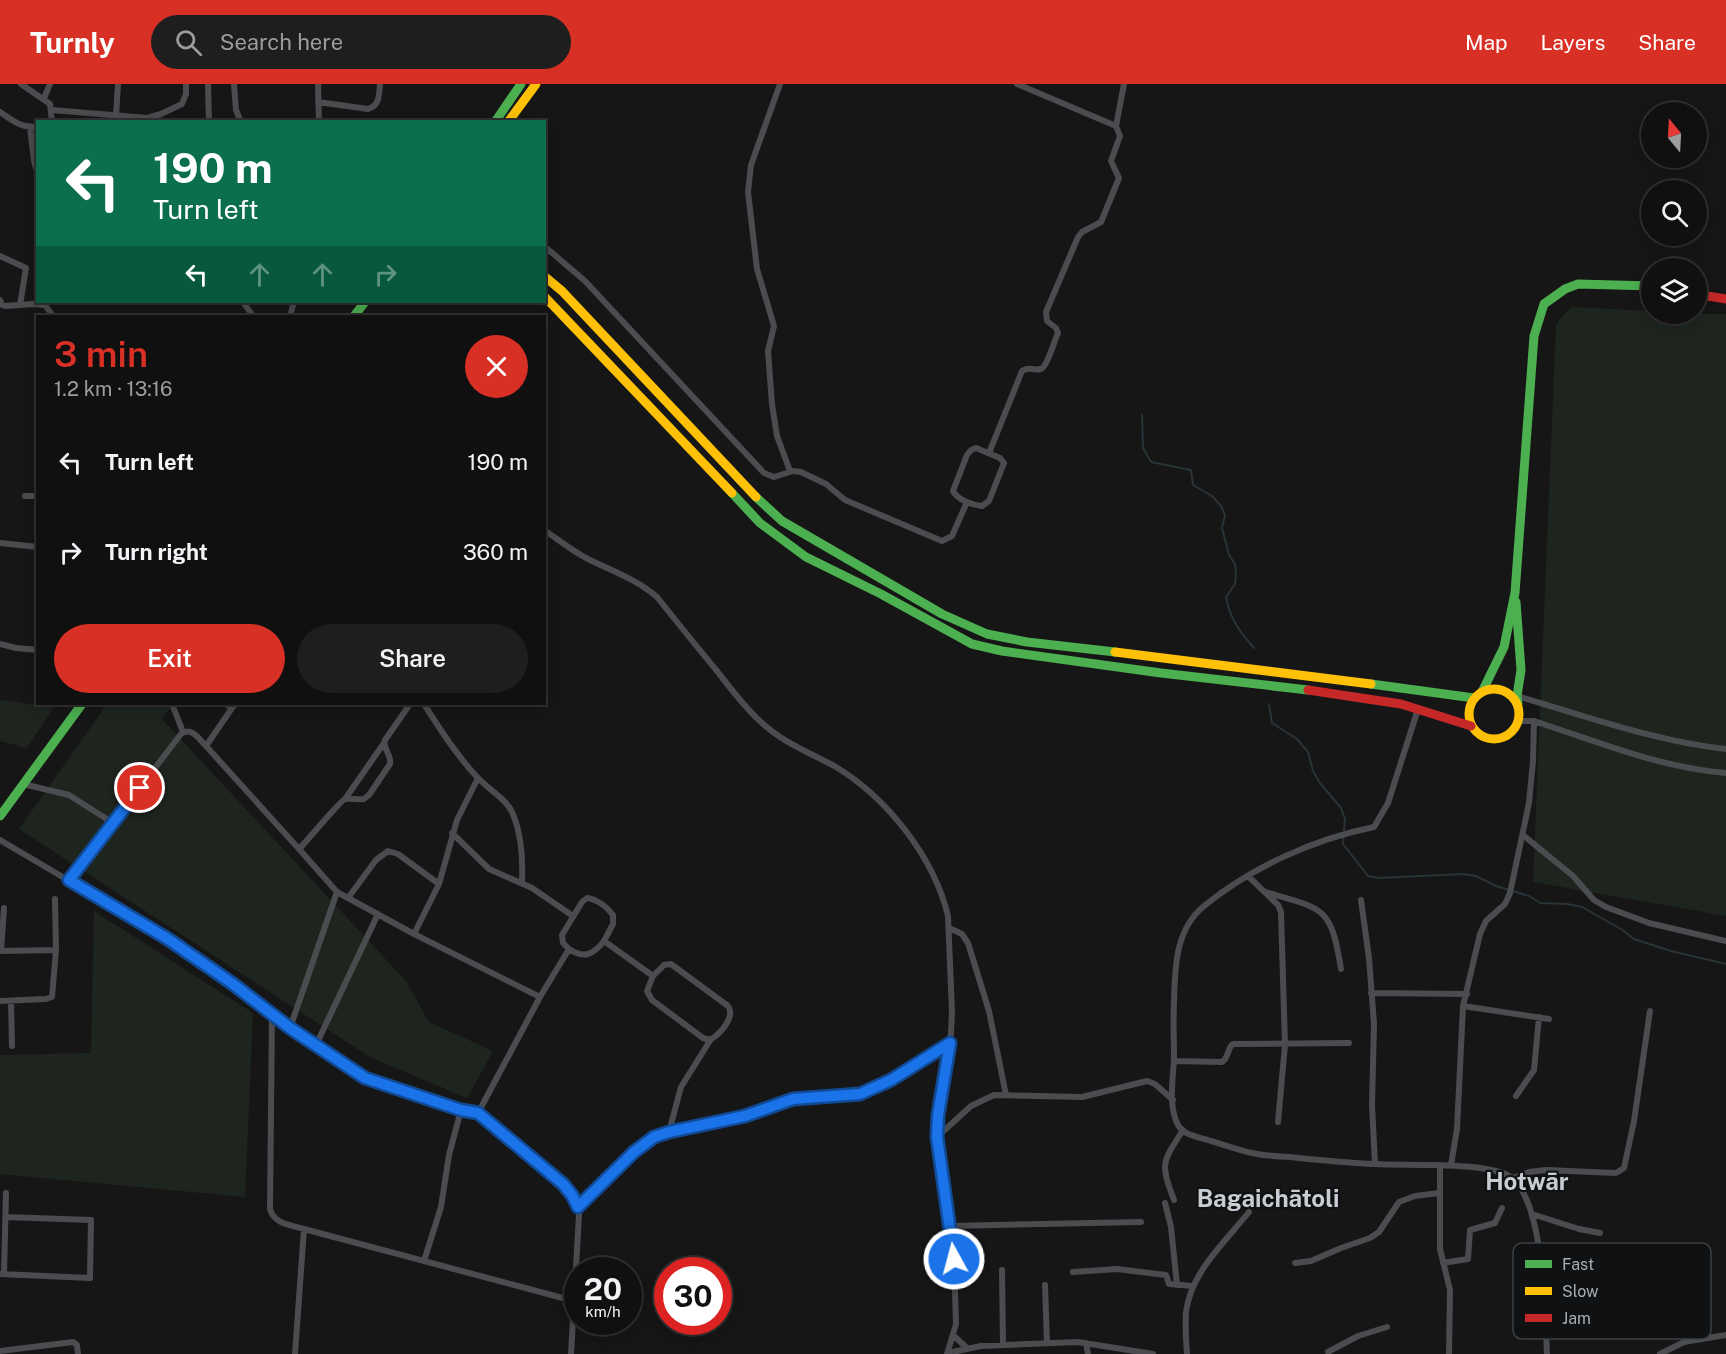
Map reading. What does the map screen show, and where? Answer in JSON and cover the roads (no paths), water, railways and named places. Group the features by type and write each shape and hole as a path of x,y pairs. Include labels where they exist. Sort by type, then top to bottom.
{"main road":[{"path":"496,120 521,84"},
{"path":"509,120 536,84"},
{"path":"546,278 562,291 782,521 942,614 987,634 1027,642 1478,695 1494,689 1506,692 1515,700 1518,716"},
{"path":"1515,593 1521,670 1517,696 1518,716 1513,730 1506,736 1496,739 1486,738 1478,734 1471,726 1468,717 1469,707 1504,647 1515,593 1534,336 1544,304 1565,289 1578,284 1641,286"},
{"path":"1707,296 1726,299"},
{"path":"546,298 760,523 806,557 881,594 972,644 1002,651 1161,673 1339,693 1401,704 1471,726"},
{"path":"355,315 364,303"},
{"path":"0,816 81,705"}],"street":[{"path":"21,84 50,104 52,120"},
{"path":"44,98 50,84"},
{"path":"116,116 118,84"},
{"path":"52,110 152,118 182,104 186,84"},
{"path":"208,84 208,120"},
{"path":"234,84 236,110 240,120"},
{"path":"318,84 319,120"},
{"path":"318,102 373,108 378,101 380,84"},
{"path":"780,84 751,165 748,192 754,252 774,326 768,351 772,404 777,436 790,471"},
{"path":"1017,84 1116,126"},
{"path":"989,453 1022,371 1027,368 1040,369 1045,366 1058,333 1056,328 1047,321 1046,312 1078,237 1082,232 1101,222 1118,180 1118,172 1111,161 1120,136 1116,126 1124,84"},
{"path":"0,122 2,113 14,123 36,127"},
{"path":"30,127 36,168"},
{"path":"546,248 585,281 764,473 774,477 790,471 801,472 826,484 845,500 942,541 952,536 967,502"},
{"path":"0,256 26,268 20,305"},
{"path":"0,300 5,306 45,305 52,315"},
{"path":"976,448 989,453 1002,460 1004,464 988,501 982,506 967,502 953,491 967,455 976,448"},
{"path":"25,496 36,496"},
{"path":"546,531 578,553 648,589 751,713 772,733 852,778 896,818 910,835 931,873 945,903 949,928 952,1012 937,1137 954,1259 956,1324 948,1353"},
{"path":"0,543 36,547"},
{"path":"0,644 36,650"},
{"path":"1517,696 1659,738 1726,749"},
{"path":"172,705 183,732"},
{"path":"206,746 231,705"},
{"path":"299,849 321,827 339,802 345,799 409,705"},
{"path":"425,705 448,740 478,778 507,805 513,814 522,853 522,882"},
{"path":"1418,709 1388,803 1374,827 1303,849 1248,876 1227,888 1190,921 1184,933 1175,965 1172,1073 1173,1100 1177,1121 1182,1130 1190,1134 1253,1153 1375,1164 1451,1165 1497,1171 1513,1178 1525,1195 1537,1231 1538,1243"},
{"path":"1518,716 1635,756 1696,771 1726,773"},
{"path":"1451,1165 1457,1129 1463,1006 1479,934 1486,921 1505,904 1511,890 1529,803 1534,721"},
{"path":"69,880 183,732 190,731 337,892 414,934 540,997"},
{"path":"345,799 361,800 367,797 389,766 391,759 384,742"},
{"path":"414,934 439,884 452,833 478,778"},
{"path":"22,784 69,795 112,823"},
{"path":"452,833 489,868 522,882 573,916"},
{"path":"1522,835 1573,876 1594,900 1606,907 1649,923 1726,941"},
{"path":"0,840 168,939 233,984 290,1028 365,1078 461,1110 478,1113 563,1184 572,1195 578,1207 576,1257"},
{"path":"348,898 376,860 388,851 398,854 439,884"},
{"path":"1248,876 1278,904 1281,912 1285,1045 1278,1122"},
{"path":"290,1028 337,892"},
{"path":"1265,892 1304,903 1325,917 1334,933 1341,969"},
{"path":"587,898 593,899 613,915 614,921 603,941 595,951 588,955 578,954 563,943 561,937 582,902 587,898"},
{"path":"0,1001 52,997 56,950 55,899"},
{"path":"1361,900 1374,1024 1372,1105 1375,1164"},
{"path":"4,908 0,951 56,950"},
{"path":"316,1045 378,914"},
{"path":"949,928 962,934 968,943 989,1011 1006,1095"},
{"path":"603,941 653,976"},
{"path":"478,1113 540,997 569,949"},
{"path":"669,1132 681,1087 711,1039 719,1033 731,1016 731,1010 671,964 664,965 653,976 647,991 652,1000 699,1036 711,1039"},
{"path":"1371,993 1467,994"},
{"path":"11,1001 12,1046"},
{"path":"1463,1006 1549,1019"},
{"path":"1513,1178 1537,1171 1616,1173 1624,1168 1634,1121 1650,1011"},
{"path":"272,1014 270,1209 278,1221 564,1297"},
{"path":"1516,1096 1534,1070 1539,1017"},
{"path":"578,1207 641,1146 654,1137 745,1116 793,1099 860,1094 891,1080 950,1043"},
{"path":"1174,1060 1219,1063 1226,1059 1233,1044 1349,1043"},
{"path":"937,1137 978,1101 994,1095 1082,1097 1147,1081 1155,1084 1173,1100"},
{"path":"424,1261 441,1207 449,1155 461,1110"},
{"path":"1174,1200 1166,1178 1164,1163 1182,1130"},
{"path":"1440,1165 1440,1249 1450,1290 1449,1354"},
{"path":"5,1217 91,1221 90,1278 2,1274 6,1193"},
{"path":"1295,1263 1315,1260 1374,1236 1386,1222 1393,1208 1402,1200 1439,1193"},
{"path":"1165,1203 1171,1227 1177,1285"},
{"path":"1443,1263 1468,1259 1470,1230 1495,1223 1502,1208"},
{"path":"1187,1354 1186,1313 1193,1286 1205,1266 1249,1212"},
{"path":"1532,1214 1600,1233"},
{"path":"950,1226 1141,1222"},
{"path":"295,1354 304,1229"},
{"path":"1002,1270 1003,1345"},
{"path":"1073,1272 1127,1270 1167,1275 1168,1284 1193,1286"},
{"path":"1045,1284 1047,1343"},
{"path":"1328,1352 1358,1336 1387,1327"},
{"path":"570,1354 571,1335"},
{"path":"1711,1338 1726,1335"},
{"path":"954,1336 966,1348"},
{"path":"1546,1339 1547,1354"},
{"path":"1660,1354 1684,1342 1702,1339"},
{"path":"0,1351 73,1342 77,1345 78,1354"},
{"path":"948,1353 966,1348 1003,1345 1086,1343 1153,1354"},
{"path":"1086,1343 1088,1354"}],"waterway":[{"path":"1142,415 1143,448 1151,462 1191,470 1193,485 1212,496 1221,506 1225,515 1222,528 1229,555 1235,564 1236,574 1235,584 1226,597 1236,625 1254,648"},
{"path":"1269,704 1272,723 1297,739 1308,752 1313,771 1320,783 1341,808 1345,819 1343,844 1368,876 1379,878 1463,874 1476,876 1496,886 1529,896 1540,903 1582,907 1634,939 1671,951 1726,964"}],"district":[{"name":"Hotwār","path":"1527,1181"},
{"name":"Bagaichātoli","path":"1268,1198"}]}
